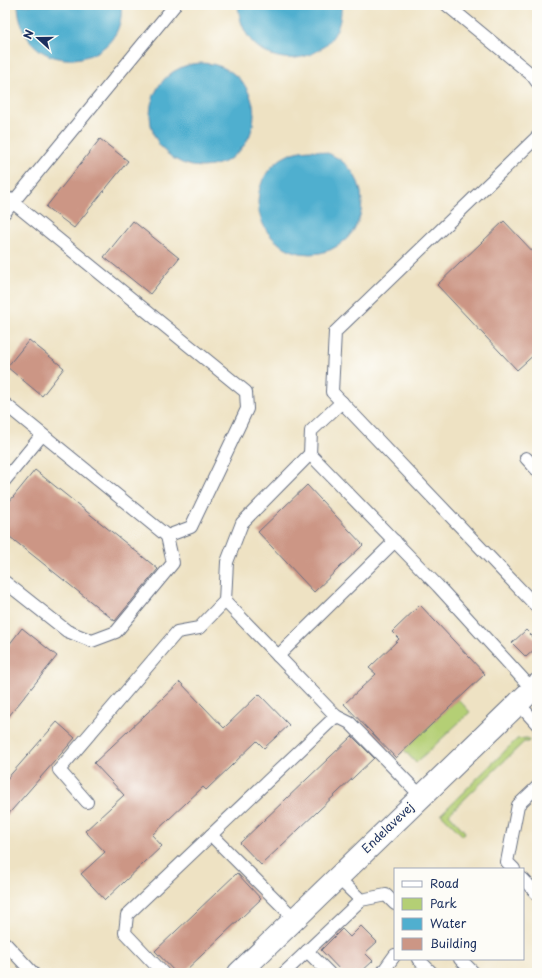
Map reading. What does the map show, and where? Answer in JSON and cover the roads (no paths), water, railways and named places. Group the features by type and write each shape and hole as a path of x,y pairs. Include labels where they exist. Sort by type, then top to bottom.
{"street":[{"name":"Endelavevej","path":"239,973 294,918 529,692"}],"lane":[{"path":"5,212 9,199 175,5"},
{"path":"447,5 532,75 537,82"},
{"path":"537,137 335,332 332,392 537,607"},
{"path":"9,199 246,392 247,409 191,527 167,536"},
{"path":"87,802 59,770 177,632 199,628 225,601 227,562 242,523 310,454 311,431 342,402"},
{"path":"5,404 167,536 173,563 116,632 92,641 67,631 5,582"},
{"path":"5,480 42,435"},
{"path":"310,454 438,586 529,692 537,724"},
{"path":"526,458 537,470"},
{"path":"278,656 394,540"},
{"path":"225,601 336,716 350,723 421,796"},
{"path":"163,973 125,933 127,915 336,716"},
{"path":"513,868 507,862 518,806 537,787"},
{"path":"211,835 294,918"},
{"path":"337,878 361,900"},
{"path":"524,880 537,894"},
{"path":"284,973 361,900 386,896 394,903"},
{"path":"5,943 33,973"},
{"path":"307,951 329,973"},
{"path":"382,973 394,956"},
{"path":"419,960 432,973"},
{"path":"461,960 474,973"}],"water":[{"path":"18,5 121,5 119,27 108,43 93,54 74,59 54,57 37,48 24,31"},
{"path":"238,5 341,5 338,27 327,43 312,54 293,58 274,56 257,47 244,30"},
{"path":"202,63 222,67 239,78 250,95 254,115 250,135 239,152 222,163 202,167 182,163 165,152 154,135 150,115 154,95 165,78 182,67"},
{"path":"310,150 330,154 347,165 358,182 362,202 358,222 347,239 330,250 310,254 290,250 273,239 262,222 258,202 262,182 273,165 290,154"}]}
